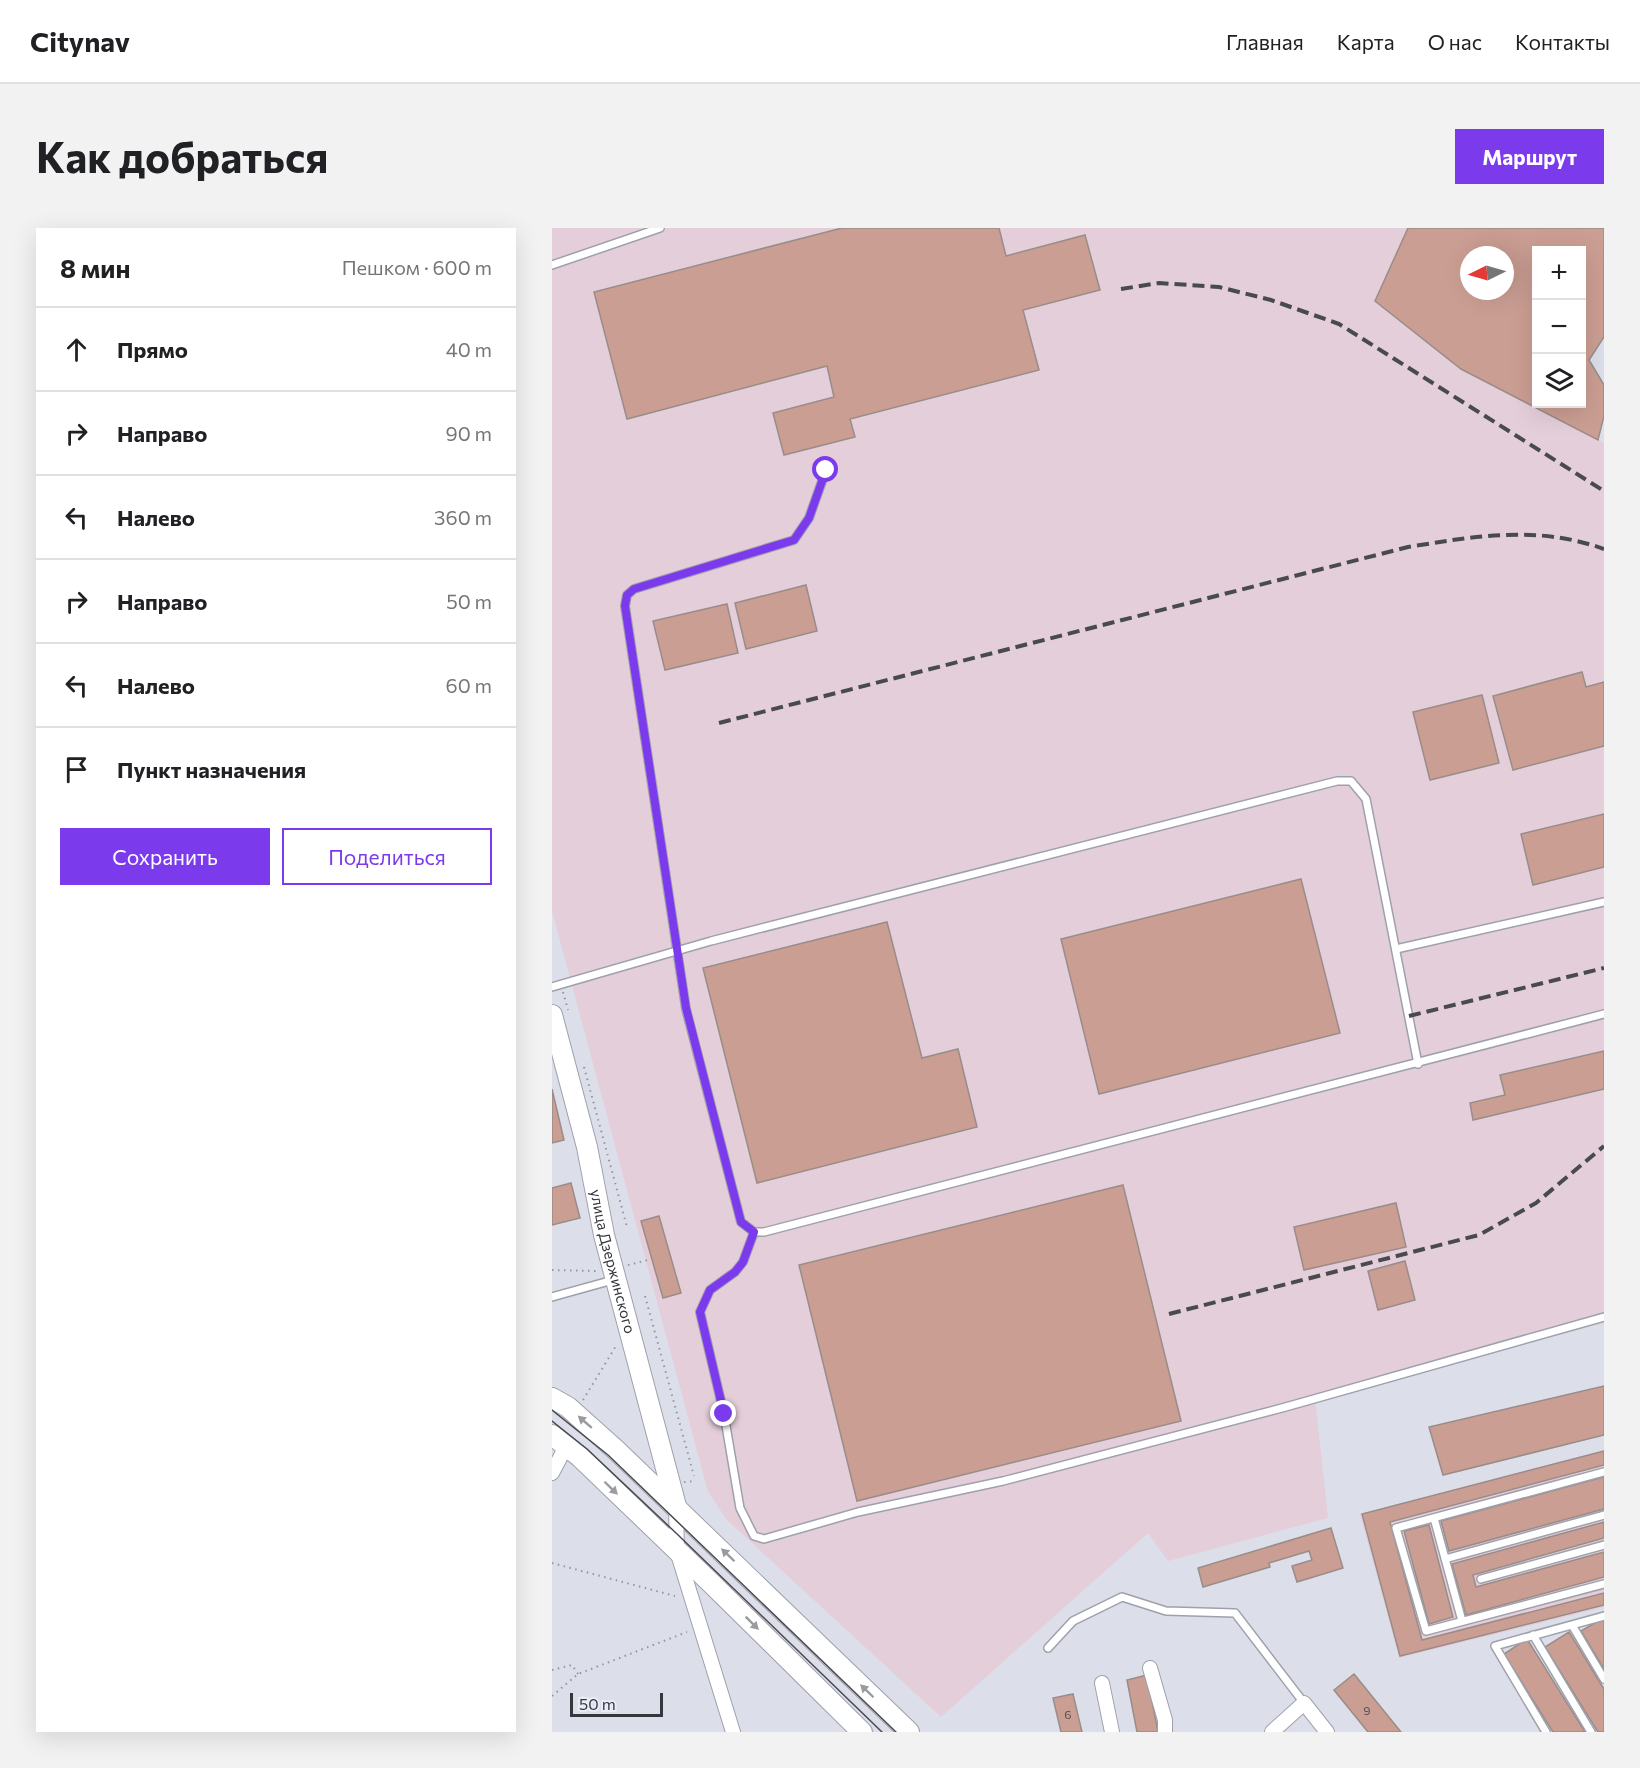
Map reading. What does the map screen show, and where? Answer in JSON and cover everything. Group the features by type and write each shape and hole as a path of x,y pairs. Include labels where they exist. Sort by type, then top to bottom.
{"main road":[{"name":"улица Дзержинского","path":"561,1016 614,1272 676,1506"},
{"path":"552,1398 568,1407 676,1506 909,1732"},
{"path":"552,1435 580,1457 862,1732"}],"street":[{"path":"552,1473 562,1454"},
{"path":"676,1506 677,1551 733,1732"},
{"path":"1150,1668 1165,1720 1165,1732"},
{"path":"1102,1683 1112,1732"},
{"path":"1272,1732 1304,1703 1327,1732"}],"lane":[{"path":"552,265 660,228"},
{"path":"826,470 809,518 794,540 634,589 627,595 625,606 686,1008 741,1222 754,1232 775,1229 1604,1014"},
{"path":"552,987 677,951 1337,781 1351,781 1366,799 1418,1064"},
{"path":"1396,949 1604,902"},
{"path":"754,1232 743,1262 735,1272 710,1290 700,1312 724,1414 740,1508 754,1536 764,1539 858,1512 1003,1481 1282,1408 1604,1317"},
{"path":"552,1297 614,1272"},
{"path":"1604,1472 1396,1528 1426,1631 1604,1584"},
{"path":"1445,1559 1604,1515"},
{"path":"1434,1518 1462,1621"},
{"path":"1481,1579 1604,1545"},
{"path":"1048,1648 1073,1621 1122,1597 1166,1611 1235,1613 1304,1703"},
{"path":"1546,1732 1495,1646 1604,1616"},
{"path":"1572,1625 1604,1679"},
{"path":"1533,1635 1591,1732"}],"path":[{"path":"561,984 561,1016"},
{"path":"582,1061 627,1227"},
{"path":"552,1270 614,1272 652,1259"},
{"path":"645,1296 694,1476"},
{"path":"578,1407 621,1337"},
{"path":"682,1482 696,1481"},
{"path":"552,1563 675,1596"},
{"path":"552,1695 578,1674 687,1632"},
{"path":"552,1670 572,1665 578,1674"}],"shaded area":[{"path":"552,228 1408,228 1375,302 1461,369 1532,406 1532,408 1536,408 1604,443 1604,1323 1315,1398 1328,1518 1168,1561 1148,1533 941,1717 727,1520 708,1492 552,911"},
{"path":"1604,1450 1604,1607 1399,1658 1360,1514"}],"building":[{"path":"842,228 999,228 1006,256 1085,235 1100,290 1023,310 1039,370 850,419 855,437 784,455 773,413 834,397 827,366 627,419 594,292"},
{"path":"1408,228 1604,228 1604,337 1589,360 1604,385 1604,416 1598,440 1536,408 1586,408 1586,246 1532,246 1532,406 1461,369 1375,301"},
{"path":"806,585 817,631 746,649 735,603"},
{"path":"727,604 738,653 665,670 653,621"},
{"path":"1582,672 1586,687 1604,682 1604,746 1513,770 1493,696"},
{"path":"1482,695 1499,763 1430,780 1413,712"},
{"path":"1604,814 1604,867 1533,885 1521,834"},
{"path":"1301,879 1340,1033 1099,1094 1061,939"},
{"path":"887,922 922,1058 958,1049 977,1127 757,1183 703,968"},
{"path":"1604,1051 1604,1089 1473,1120 1470,1103 1505,1095 1500,1075"},
{"path":"552,1089 564,1140 552,1143"},
{"path":"571,1183 580,1218 552,1225 552,1188"},
{"path":"1123,1185 1181,1421 857,1501 799,1265"},
{"path":"1396,1203 1406,1247 1304,1270 1294,1227"},
{"path":"659,1216 681,1293 663,1298 641,1221"},
{"path":"1405,1261 1415,1300 1378,1310 1368,1271"},
{"path":"1604,1386 1604,1435 1443,1475 1429,1427"},
{"path":"1604,1451 1604,1465 1390,1522 1422,1640 1604,1593 1604,1605 1400,1656 1362,1514"},
{"path":"1604,1477 1604,1509 1449,1551 1441,1521"},
{"path":"1604,1522 1604,1538 1473,1575 1476,1587 1604,1552 1604,1577 1466,1615 1452,1564"},
{"path":"1429,1525 1453,1617 1429,1624 1404,1531"},
{"path":"1331,1528 1343,1568 1297,1582 1292,1566 1312,1560 1309,1551 1269,1563 1270,1567 1203,1587 1198,1568"},
{"path":"1604,1619 1604,1669 1581,1631"},
{"path":"1569,1632 1604,1689 1604,1732 1598,1732 1545,1647"},
{"path":"1527,1639 1585,1732 1553,1732 1504,1654"},
{"path":"1354,1674 1401,1732 1368,1732 1334,1690"},
{"path":"1147,1675 1158,1732 1137,1732 1127,1680"},
{"path":"1073,1694 1082,1732 1061,1732 1053,1698"}],"tram line":[{"path":"552,1410 608,1455 896,1732"},
{"path":"552,1421 587,1449 882,1732"}],"railway":[{"path":"1121,289 1159,283 1219,287 1271,300 1339,324 1604,491"},
{"path":"719,723 1408,547 1483,536 1531,535 1555,537 1604,549"},
{"path":"1409,1016 1604,968"},
{"path":"1169,1314 1479,1235 1536,1203 1604,1146"}],"route":[{"path":"724,1414 700,1312 710,1290 735,1272 743,1262 754,1232 741,1222 686,1008 625,606 627,595 634,589 794,540 809,518 826,470"}]}
